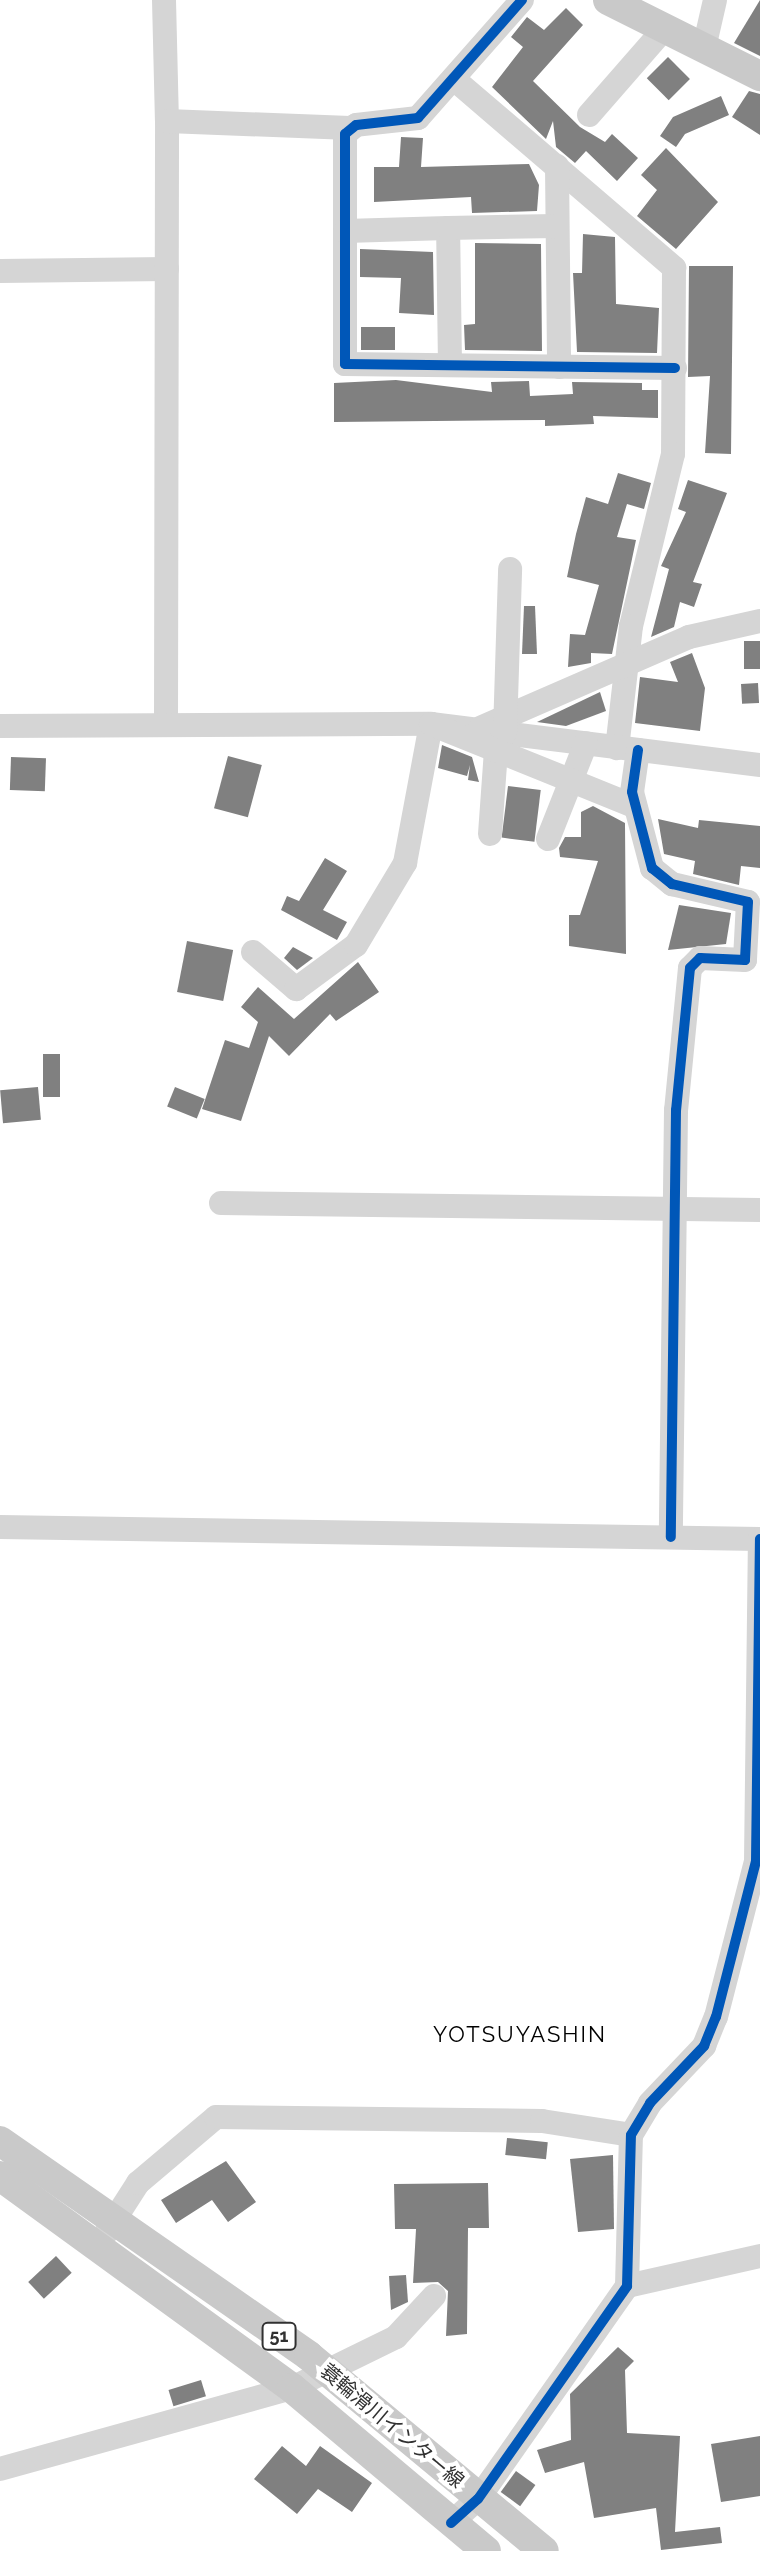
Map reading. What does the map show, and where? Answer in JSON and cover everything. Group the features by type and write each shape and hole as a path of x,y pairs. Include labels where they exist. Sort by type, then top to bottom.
{"main road":[{"path":"608,0 760,76"},
{"name":"蓑輪滑川インター線","path":"0,2141 106,2234 486,2551"},
{"name":"蓑輪滑川インター線","path":"0,2176 106,2234 325,2369 544,2551"}],"street":[{"path":"164,0 167,121 166,721"},
{"path":"167,121 350,128 418,118 455,80 522,0"},
{"path":"704,48 715,0"},
{"path":"589,115 665,28"},
{"path":"455,80 674,268 673,454 627,662 628,749 634,806 652,868 672,884 754,903 745,960 700,958 690,968 674,1209 671,1537"},
{"path":"350,128 345,231 345,364 675,368"},
{"path":"557,166 559,367"},
{"path":"345,231 557,226"},
{"path":"448,228 450,365"},
{"path":"0,271 167,269"},
{"path":"490,834 502,732 510,569"},
{"path":"502,732 627,662 760,621"},
{"path":"0,726 166,721 431,724 480,728 502,732 572,780 634,806"},
{"path":"431,724 760,765"},
{"path":"253,952 296,989 356,945 405,863 431,724"},
{"path":"548,839 586,743"},
{"path":"221,1203 760,1210"},
{"path":"0,1527 760,1539 756,1861 704,2046 650,2103 631,2135 627,2286 478,2499 451,2523"},
{"path":"106,2234 138,2183 216,2117 542,2121 631,2135"},
{"path":"627,2286 760,2256"},
{"path":"0,2469 292,2388 325,2369 396,2337 434,2296"}],"building":[{"path":"760,0 760,56 734,43"},
{"path":"566,8 583,25 533,81 580,127 605,142 612,134 638,158 617,181 586,151 575,163 556,147 553,121 546,139 492,87 523,47 511,37 527,17 544,30"},
{"path":"668,57 690,79 669,100 647,78"},
{"path":"749,91 760,94 760,135 732,117"},
{"path":"721,96 729,115 685,134 676,147 660,136 673,117"},
{"path":"401,137 423,138 421,167 529,164 539,185 537,211 472,213 471,197 374,202 374,167 399,167"},
{"path":"666,148 718,202 676,249 637,216 657,190 641,175"},
{"path":"583,234 615,237 616,304 659,308 657,353 577,352 573,273 582,273"},
{"path":"475,243 541,244 542,351 465,350 464,325 475,324"},
{"path":"360,249 433,252 434,315 399,313 401,278 360,277"},
{"path":"689,266 733,266 731,454 705,453 710,376 688,377"},
{"path":"361,327 395,327 395,350 361,350"},
{"path":"396,380 492,392 491,382 529,381 530,396 573,394 572,382 642,383 642,390 658,390 658,418 593,416 594,424 545,426 545,420 334,422 334,383"},
{"path":"618,473 651,483 644,509 627,504 617,537 636,540 612,654 591,653 591,663 568,667 570,634 585,635 599,585 567,577 576,534 586,497 608,504"},
{"path":"688,480 727,493 693,582 702,584 694,607 680,602 674,627 651,637 669,569 661,566 686,512 678,509"},
{"path":"524,606 535,606 537,654 522,654"},
{"path":"744,641 760,641 760,669 744,669"},
{"path":"692,653 705,688 700,731 635,723 640,677 678,682 670,662"},
{"path":"758,683 759,703 742,704 741,684"},
{"path":"600,692 606,711 566,726 537,722"},
{"path":"442,745 472,757 479,782 468,780 470,765 467,776 438,768"},
{"path":"228,756 262,765 248,817 214,808"},
{"path":"11,757 46,758 45,791 10,790"},
{"path":"508,786 541,790 534,842 502,838"},
{"path":"593,806 625,823 626,954 569,946 569,915 580,915 598,861 560,857 559,848 565,837 581,837 581,812"},
{"path":"658,819 698,828 699,820 760,826 760,868 741,866 739,885 693,874 695,861 664,854"},
{"path":"325,858 347,871 323,910 347,922 337,940 281,910 287,896 299,901"},
{"path":"679,905 731,913 726,944 668,950"},
{"path":"187,941 233,950 223,1001 177,992"},
{"path":"293,947 313,958 297,970 284,958"},
{"path":"358,962 379,992 336,1021 330,1014 289,1056 269,1036 241,1121 202,1109 225,1040 249,1048 258,1022 241,1007 258,987 294,1019"},
{"path":"43,1054 60,1054 60,1097 43,1097"},
{"path":"38,1087 41,1120 3,1123 0,1090"},
{"path":"175,1087 205,1099 197,1118 167,1106"},
{"path":"507,2138 548,2142 546,2159 505,2155"},
{"path":"613,2155 614,2229 578,2232 570,2159"},
{"path":"226,2161 256,2202 228,2222 212,2200 176,2223 161,2200"},
{"path":"488,2183 489,2228 468,2228 467,2334 446,2336 448,2291 438,2282 413,2283 416,2229 395,2229 394,2184"},
{"path":"56,2256 72,2273 44,2299 28,2282"},
{"path":"406,2275 408,2302 391,2310 389,2276"},
{"path":"618,2347 634,2361 625,2370 627,2433 680,2436 675,2532 720,2527 722,2543 661,2550 656,2508 594,2518 584,2462 545,2473 537,2450 571,2440 570,2394"},
{"path":"201,2380 206,2396 173,2406 168,2390"},
{"path":"760,2436 760,2496 721,2502 711,2444"},
{"path":"282,2446 306,2466 320,2446 372,2483 352,2512 318,2489 297,2514 254,2479"},
{"path":"516,2471 535,2485 520,2506 501,2492"}],"cycle path":[{"path":"522,0 418,118 356,125 345,134 345,364 675,368"},
{"path":"638,750 632,792 652,868 672,884 748,902 745,960 700,958 690,968 676,1110 671,1537"},
{"path":"451,2523 478,2499 627,2286 631,2135 650,2103 704,2046 716,2017 756,1861 760,1539"}],"district":[{"name":"YOTSUYASHIN","path":"520,2035"}]}
